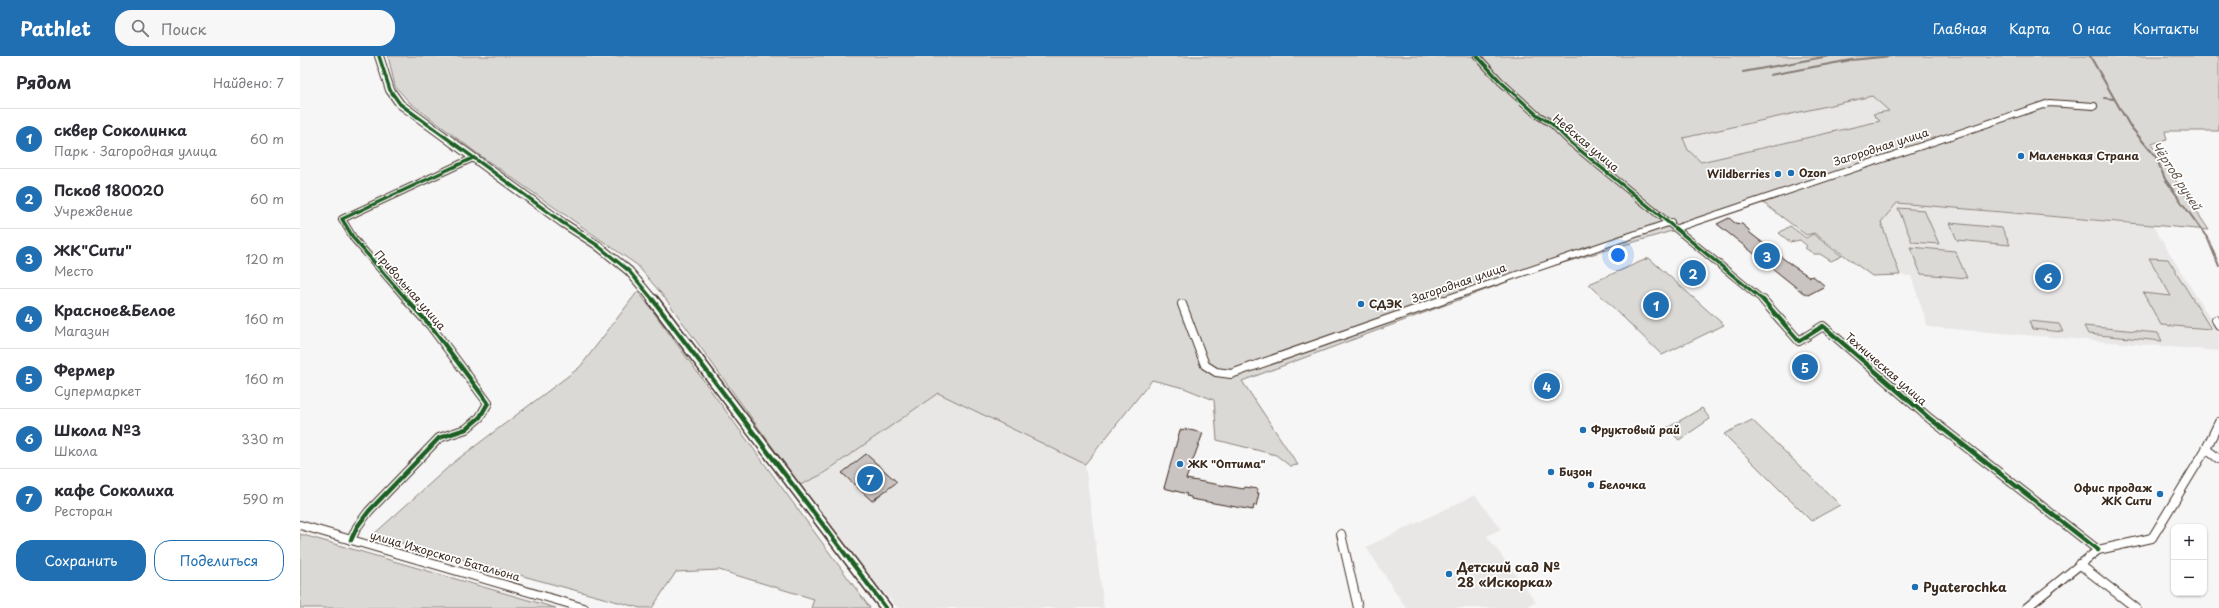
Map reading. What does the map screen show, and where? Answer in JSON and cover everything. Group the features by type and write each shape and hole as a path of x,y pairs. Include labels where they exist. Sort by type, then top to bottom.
{"street":[{"path":"379,56 390,90 400,104 564,223 597,244 629,270 655,302 886,608"},
{"name":"Невская улица","path":"1477,56 1500,81 1536,114 1552,124 1570,142 1674,225"},
{"name":"Загородная улица","path":"1182,304 1205,365 1208,369 1220,374 1231,374 1395,316 2049,102 2094,106"},
{"name":"Привольная улица","path":"351,540 357,526 369,511 439,438 466,429 480,417 488,403 430,325 354,239 342,219 473,158"},
{"name":"Техническая улица","path":"1674,225 1759,295 1799,341 1823,326 1929,418 2098,550"},
{"path":"2026,608 2098,550 2152,538 2206,449 2219,422"},
{"path":"2206,449 2219,459"},
{"name":"улица Ижорского Батальона","path":"300,525 584,608"},
{"path":"1341,534 1358,608"},
{"path":"2079,564 2136,608"}],"shaded area":[{"path":"388,56 2219,56 2219,131 2165,131 2167,140 2151,144 2209,230 1897,203 1881,222 1900,275 1872,276 1814,233 1806,235 1762,202 1682,228 1539,270 1242,381 1298,465 1290,466 1276,455 1217,440 1214,400 1184,388 1152,380 1085,464 938,393 821,475 800,485 665,298 637,265 478,154 409,102 395,86","holes":["1872,96 1889,111 1873,114 1880,121 1701,162 1688,150 1683,138"]},
{"path":"1872,96 1889,111 1873,114 1880,121 1700,162 1688,150 1683,138"},
{"path":"1897,203 2153,226 2219,333 2219,351 1928,327 1911,276 1900,275 1881,222"},
{"path":"1898,208 1924,210 1939,244 1912,242"},
{"path":"1950,223 2002,228 2010,245 1957,240"},
{"path":"1790,226 1806,238 1813,234 1842,256 1831,261 1820,254 1814,254 1805,248 1807,246 1800,240 1790,242 1779,233"},
{"path":"1910,247 1955,251 1967,278 1921,274"},
{"path":"1649,258 1724,325 1662,355 1589,284"},
{"path":"2149,258 2168,259 2211,329 2161,325 2143,293 2171,296"},
{"path":"638,291 870,608 811,608 814,599 719,570 676,572 652,608 640,608 373,535 454,462 580,367"},
{"path":"2029,321 2059,324 2063,332 2032,329"},
{"path":"2084,326 2158,333 2162,341 2088,334"},
{"path":"938,393 1085,464 1104,608 898,608 860,567 800,485 821,475"},
{"path":"1702,408 1710,419 1679,440 1667,428"},
{"path":"1752,420 1840,505 1811,521 1724,434"},
{"name":"Детский сад № 28 «Искорка»","path":"1475,495 1501,529 1487,536 1536,602 1524,608 1406,608 1366,547"},
{"path":"300,534 556,608 300,608"}],"building":[{"path":"1729,218 1735,223 1742,224 1749,230 1750,233 1793,266 1810,277 1813,276 1825,286 1808,295 1802,292 1717,224"},
{"name":"ЖК \"Оптима\"","path":"1185,429 1203,433 1186,479 1244,489 1245,487 1258,489 1257,493 1259,493 1256,506 1254,505 1253,510 1191,499 1191,497 1186,496 1187,494 1164,488 1180,430"},
{"path":"866,454 897,482 872,501 842,473"}],"waterway":[{"path":"1743,72 1829,56"},
{"path":"1770,75 1851,60 1892,56"},
{"name":"Чёртов ручей","path":"2090,56 2130,126 2156,157 2165,179 2208,239 2219,266"},
{"path":"2104,98 2114,99"}],"cycle path":[{"path":"379,56 390,90 400,104 563,223 597,245 629,271 655,302 886,608"},
{"path":"1477,56 1500,81 1536,114 1552,124 1570,142 1759,295 1799,341 1823,326 1929,418 2098,550"},
{"path":"351,540 357,527 369,511 439,438 466,429 480,417 488,403 430,325 354,239 342,219 473,158"}],"place":[{"name":"Маленькая Страна","path":"2021,156"},
{"name":"Ozon","path":"1791,173"},
{"name":"Wildberries","path":"1778,174"},
{"name":"ЖК\"Сити\"","path":"1767,256"},
{"name":"Псков 180020","path":"1693,273"},
{"name":"Школа №3","path":"2048,277"},
{"name":"СДЭК","path":"1361,304"},
{"name":"сквер Соколинка","path":"1656,305"},
{"name":"Фермер","path":"1805,367"},
{"name":"Красное&Белое","path":"1547,386"},
{"name":"Фруктовый рай","path":"1583,430"},
{"name":"ЖК \"Оптима\"","path":"1180,464"},
{"name":"Бизон","path":"1551,472"},
{"name":"кафе Соколиха","path":"870,479"},
{"name":"Белочка","path":"1591,485"},
{"name":"Офис продаж ЖК Сити","path":"2160,494"},
{"name":"Детский сад № 28 «Искорка»","path":"1449,574"},
{"name":"Pyaterochka","path":"1915,587"}]}
